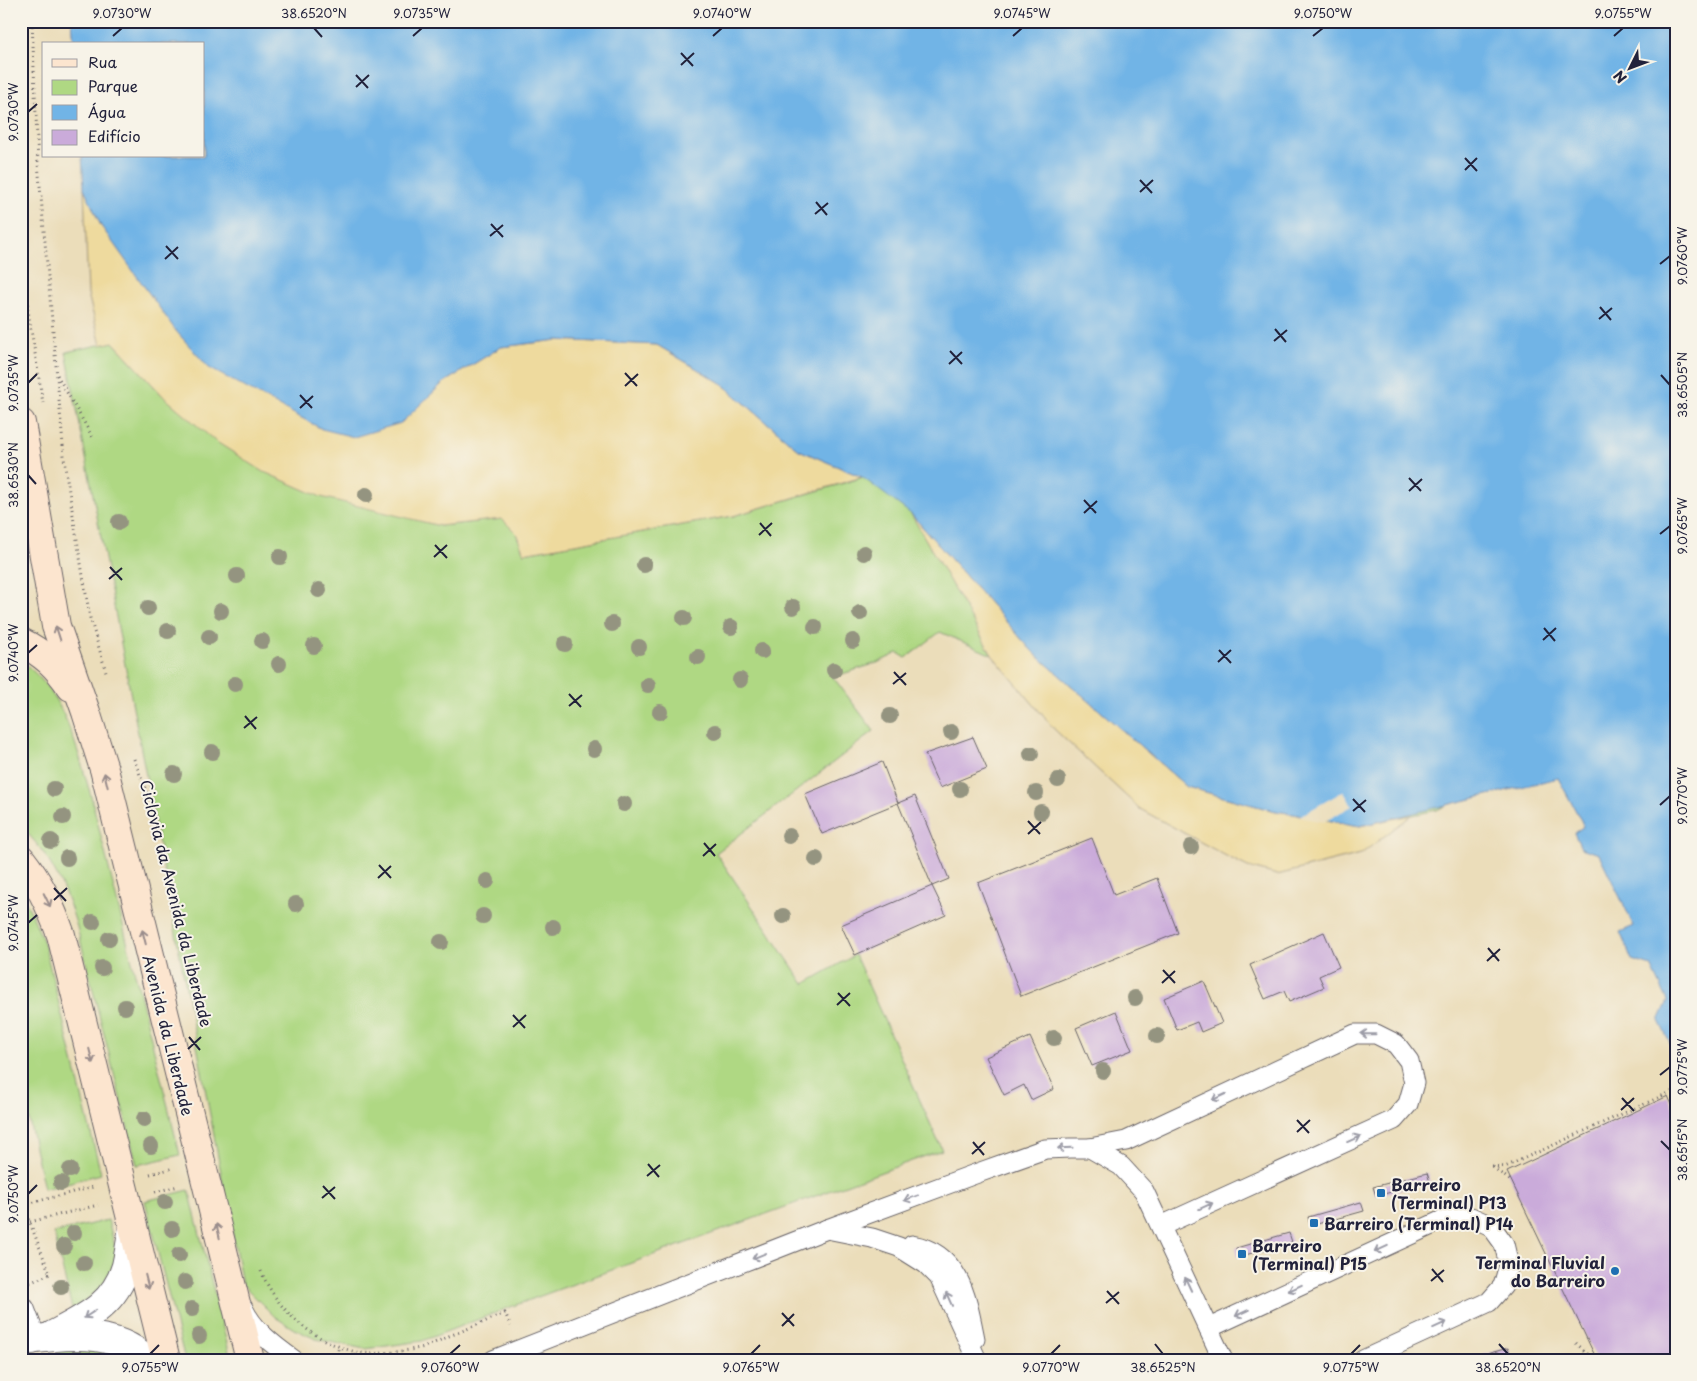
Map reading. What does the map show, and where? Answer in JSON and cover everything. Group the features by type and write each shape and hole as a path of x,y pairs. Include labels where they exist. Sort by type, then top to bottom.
{"main road":[{"name":"Avenida da Liberdade","path":"21,423 56,626 104,769 250,1360"},
{"name":"Avenida da Liberdade","path":"21,642 41,652 63,676 86,712"},
{"path":"21,859 32,873 50,905 60,935 166,1360"}],"street":[{"path":"35,1339 85,1318 110,1298 120,1282 126,1266 133,1227"},
{"path":"21,1311 35,1339"},
{"path":"35,1339 106,1338 139,1352 146,1360"}],"lane":[{"path":"493,1360 827,1229 1045,1149 1090,1148 1126,1140 1355,1034 1376,1034 1396,1044 1410,1061 1414,1082 1408,1104 1394,1120 1161,1226"},
{"path":"1090,1148 1121,1166 1144,1191 1223,1360"},
{"path":"1208,1328 1449,1217 1471,1217 1491,1226 1504,1244 1509,1265 1503,1286 1489,1302 1363,1360"},
{"path":"827,1229 872,1238 899,1247 926,1264 939,1277 978,1360"},
{"path":"230,1278 248,1318 270,1342 294,1360"}],"path":[{"path":"32,21 38,163 65,467 88,606 108,678"},
{"path":"21,219 28,310 43,405"},
{"path":"57,374 93,438"},
{"path":"132,752 148,796"},
{"path":"1512,1182 1492,1166 1505,1167 1673,1090 1676,1096"},
{"path":"21,1286 50,1274 23,1205"},
{"path":"260,1270 276,1299 288,1314 304,1328 339,1346 357,1352 371,1354 424,1347 505,1313 521,1350"},
{"path":"1576,1343 1594,1360"},
{"path":"336,1360 339,1346"},
{"path":"354,1360 357,1352"}],"green space":[{"path":"113,342 164,397 392,513 440,526 502,519 516,533 524,553 733,516 861,478 743,403 1522,766 1437,810 1360,826 913,517 992,655 940,632 906,658 898,653 877,663 833,677 874,731 716,853 804,984 855,955 942,1150 422,1341 365,1349 316,1339 294,1329 275,1317 242,1284 66,352"},
{"path":"21,661 36,674 59,705 80,758 180,1155 137,1165 73,913 49,861 21,827"},
{"path":"21,894 44,943 101,1174 44,1189 21,1083"},
{"path":"189,1190 231,1360 185,1360 145,1201"},
{"path":"108,1220 116,1250 114,1264 101,1288 72,1309 54,1233"},
{"path":"89,1347 128,1360 59,1360 59,1351"}],"sand":[{"path":"84,188 101,226 251,390 322,429 400,423 443,383 501,347 557,340 657,345 721,383 799,450 862,477 733,516 524,553 516,533 502,519 440,526 321,497 264,472 215,441 164,397 113,342 101,345 88,294"},
{"path":"911,514 1033,652 1187,787 1271,810 1360,826 1412,815 1361,854 1277,875 1248,867 1140,809 1055,730 992,655"}],"water":[{"path":"72,21 1676,21 1676,1045 1672,1047 1659,1021 1668,1001 1651,966 1632,960 1620,932 1634,926 1599,854 1581,848 1574,833 1584,826 1558,778 1360,826 1271,810 1187,787 1033,652 911,514 862,477 799,450 721,383 657,345 557,340 501,347 443,383 401,423 354,437 322,429 209,368 176,331 101,226 84,188 82,158 205,158 205,42 74,42"}],"pier":[{"path":"1344,791 1352,806 1324,822 1298,817"}],"building":[{"path":"973,737 987,769 940,788 925,754"},
{"path":"882,762 898,803 822,834 805,794"},
{"path":"915,796 949,879 932,886 898,803"},
{"path":"1092,838 1114,895 1157,878 1178,933 1021,996 978,883"},
{"path":"932,886 946,915 855,955 841,925"},
{"path":"1324,932 1339,967 1319,976 1324,987 1289,1002 1284,991 1265,999 1250,965"},
{"path":"1204,981 1222,1023 1201,1032 1197,1022 1177,1030 1164,998"},
{"path":"1116,1011 1132,1050 1092,1066 1076,1028"},
{"path":"1030,1037 1054,1089 1031,1100 1024,1085 1004,1095 986,1057"},
{"name":"Terminal Fluvial do Barreiro","path":"1668,1096 1676,1113 1676,1360 1597,1360 1507,1172"},
{"path":"1427,1173 1430,1182 1376,1196 1373,1187"},
{"path":"1361,1202 1364,1211 1310,1226 1308,1217"},
{"path":"1289,1233 1292,1242 1238,1257 1236,1248"},
{"path":"1508,1348 1512,1360 1468,1360 1468,1359"}],"place":[{"name":"Barreiro (Terminal) P13","path":"1381,1193"},
{"name":"Barreiro (Terminal) P14","path":"1314,1223"},
{"name":"Barreiro (Terminal) P15","path":"1242,1254"},
{"name":"Terminal Fluvial do Barreiro","path":"1615,1271"}]}
